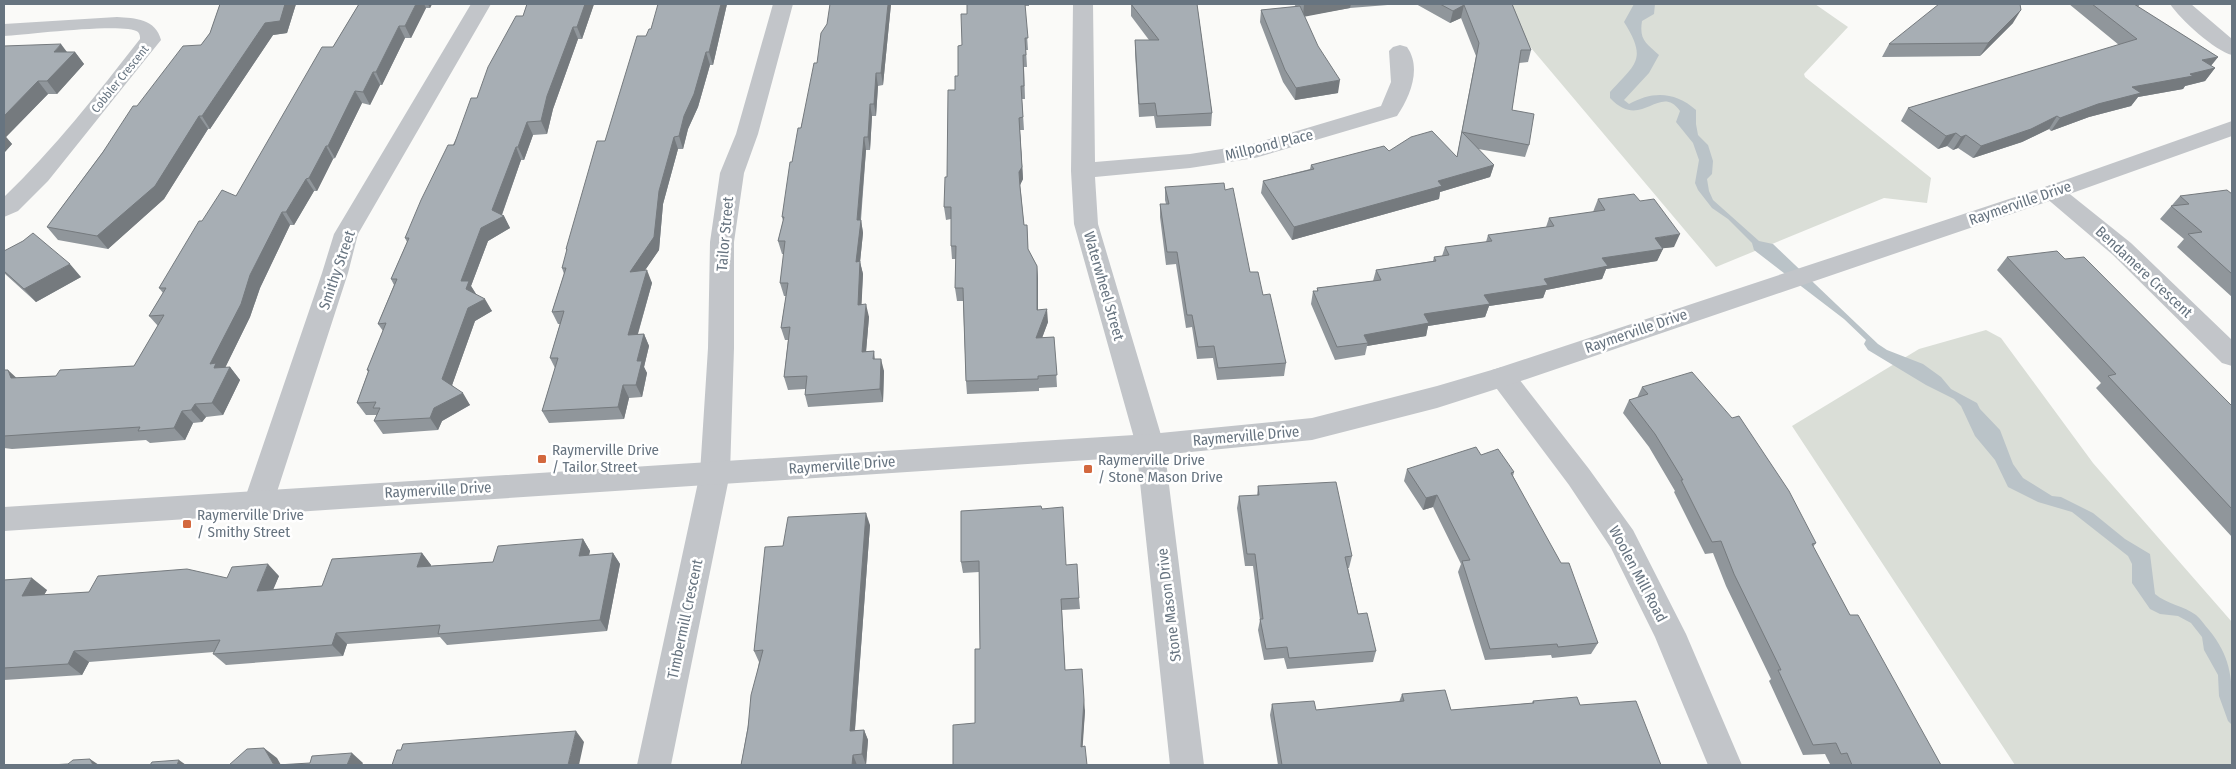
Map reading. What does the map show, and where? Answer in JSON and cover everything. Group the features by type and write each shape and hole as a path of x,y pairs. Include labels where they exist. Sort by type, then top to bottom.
{"street":[{"name":"Smithy Street","path":"259,501 335,273 346,234 405,137 481,4"},
{"name":"Tailor Street","path":"715,473 721,348 722,242 727,204 732,172 747,134 783,4"},
{"name":"Waterwheel Street","path":"1083,4 1083,171 1086,224 1150,445"},
{"path":"2180,4 2232,49"},
{"name":"Cobbler Crescent","path":"4,30 119,23 143,27 149,33 151,40 68,144 34,182 10,206 4,209"},
{"name":"Millpond Place","path":"1083,171 1190,161 1255,151 1389,111 1400,94 1403,75 1400,51"},
{"name":"Raymerville Drive","path":"4,518 1150,445 1312,429 1375,415 1502,377 2052,192 2232,128"},
{"name":"Bendamere Crescent","path":"2052,192 2122,249 2232,356"},
{"name":"Woolen Mill Road","path":"1502,377 1579,477 1622,539 1670,634 1725,765"},
{"name":"Stone Mason Drive","path":"1150,445 1187,765"},
{"name":"Timbermill Crescent","path":"654,765 715,473"}],"shaded area":[{"path":"1494,4 1815,4 1848,27 1804,74 1805,77 1931,178 1927,203 1884,198 1716,267"},
{"path":"1634,4 1655,4 1654,14 1642,21 1641,27 1645,41 1659,55 1649,73 1624,100 1629,104 1655,95 1672,96 1696,110 1698,135 1708,145 1713,161 1712,174 1707,179 1713,200 1759,241 1773,244 1878,344 1887,350 1923,364 1941,377 1951,389 1977,403 1980,409 2000,430 2013,464 2023,478 2052,496 2061,497 2093,513 2125,539 2150,554 2155,594 2200,618 2224,653 2232,687 2232,725 2228,721 2219,696 2218,675 2204,650 2202,637 2191,623 2178,616 2160,614 2150,609 2132,583 2132,564 2128,556 2072,512 2038,502 2008,487 1995,460 1975,436 1961,406 1954,399 1926,385 1868,350 1864,344 1866,340 1844,319 1754,250 1752,243 1728,219 1712,208 1698,190 1695,183 1699,160 1693,143 1676,122 1680,111 1672,104 1665,102 1631,110 1621,107 1610,98 1610,92 1627,74 1636,60 1635,44 1624,22"},
{"path":"1986,330 2001,338 2093,463 2232,622 2232,765 2015,765 1792,426 1919,349"}],"building":[{"path":"220,4 285,4 280,21 265,23 202,116 199,116 155,186 97,236 47,227 103,152 133,106 137,106 183,46 201,45 210,33"},
{"path":"359,4 416,4 405,26 399,26 376,72 373,72 363,92 355,91 328,146 326,146 309,178 306,179 286,212 282,212 250,275 241,304 210,364 216,363 214,368 230,367 212,403 195,404 191,410 182,411 174,428 138,431 140,427 4,436 4,370 8,370 11,378 56,376 60,370 134,366 164,315 149,316 166,288 159,288 199,221 202,221 222,190 236,196 322,47 333,47"},
{"path":"527,4 585,4 577,27 573,27 547,96 541,121 527,122 518,147 516,147 492,210 504,216 481,228 461,281 469,281 466,289 485,299 468,308 442,379 463,393 434,408 430,418 374,421 380,408 373,408 376,402 357,403 369,370 367,370 386,323 378,324 397,279 391,279 409,238 405,238 448,145 454,145 471,98 477,98 488,67 516,16 523,16"},
{"path":"658,4 721,4 709,52 706,52 679,136 674,137 659,191 654,237 630,272 647,270 628,335 644,334 637,361 642,361 636,385 623,385 618,407 542,411 558,358 550,358 564,311 552,312 566,268 562,268 566,249 597,141 605,141 637,36 646,36 649,29 651,29"},
{"path":"830,4 888,4 881,73 876,73 874,104 870,104 868,137 864,137 857,220 861,220 856,262 860,261 858,305 866,304 862,352 874,351 873,359 881,359 880,389 805,395 807,376 784,377 790,327 781,328 788,283 780,283 785,241 778,241 784,217 782,217 790,162 792,162 798,128 801,128 814,63 817,63 821,33 827,24"},
{"path":"967,4 1025,4 1028,38 1025,38 1026,55 1023,55 1024,86 1021,86 1023,117 1019,118 1022,167 1019,172 1020,187 1024,225 1027,225 1028,249 1037,266 1037,310 1047,309 1036,338 1054,337 1057,375 1038,376 1038,379 966,381 963,288 955,288 956,246 951,246 951,207 944,207 945,177 947,177 948,90 955,90 955,76 958,76 958,46 962,45 961,14 967,14"},
{"path":"1131,4 1197,4 1212,113 1157,116 1155,103 1139,104 1135,40 1159,40"},
{"path":"1440,4 1512,4 1531,50 1521,50 1512,110 1534,114 1529,145 1462,132 1494,165 1438,181 1442,186 1294,227 1263,181 1314,169 1311,165 1384,146 1389,151 1411,137 1432,131 1457,157 1479,43 1464,5 1453,11"},
{"path":"1939,4 2020,4 2021,10 1988,43 1889,44"},
{"path":"2092,4 2134,4 2218,57 2202,60 2215,68 2190,74 2193,76 2132,87 2141,93 2098,104 2060,118 2057,116 2031,129 1981,146 1966,135 1961,137 1956,133 1946,136 1908,108 2137,39"},
{"path":"1300,6 1318,46 1340,80 1296,88 1285,70 1261,10"},
{"path":"61,44 54,52 75,52 47,81 38,81 4,116 4,46"},
{"path":"1224,183 1225,190 1233,188 1250,272 1258,272 1263,295 1270,294 1286,363 1218,368 1214,346 1198,347 1192,315 1187,315 1177,252 1167,252 1160,204 1169,204 1165,187"},
{"path":"2227,190 2232,194 2232,274 2188,234 2202,232 2171,206 2189,204 2180,196"},
{"path":"1634,194 1640,201 1654,199 1680,234 1655,238 1663,249 1602,258 1608,266 1544,279 1548,285 1484,295 1490,304 1424,314 1429,323 1364,335 1368,343 1337,347 1313,291 1318,291 1317,288 1381,280 1376,270 1436,261 1434,257 1449,255 1445,247 1492,241 1488,235 1554,226 1549,218 1605,210 1598,199"},
{"path":"33,233 70,264 24,289 4,271 4,251 23,241"},
{"path":"2057,251 2065,259 2084,257 2232,406 2232,509 2108,376 2116,374 2007,257"},
{"path":"1692,372 1732,418 1739,416 1789,491 1816,543 1812,544 1850,615 1858,615 1941,765 1852,765 1847,753 1841,754 1836,743 1813,745 1778,670 1781,670 1734,574 1721,541 1712,542 1681,480 1683,480 1655,434 1629,400 1648,394 1642,387"},
{"path":"1476,447 1481,455 1498,449 1514,472 1511,473 1561,563 1569,563 1598,643 1558,647 1557,644 1490,649 1462,561 1470,560 1437,495 1426,498 1407,469"},
{"path":"1336,482 1352,556 1345,557 1358,614 1367,613 1376,651 1289,658 1287,647 1266,649 1260,619 1263,619 1255,554 1247,554 1239,496 1259,495 1258,486"},
{"path":"1041,506 1042,509 1063,507 1066,565 1077,564 1079,598 1061,599 1065,670 1082,669 1084,700 1081,747 1085,746 1087,765 953,765 953,725 975,723 975,649 980,649 979,561 961,562 961,511"},
{"path":"866,513 850,731 864,730 862,754 853,755 852,765 741,765 748,728 751,695 763,650 754,651 765,547 783,546 788,517"},
{"path":"583,539 579,556 613,553 600,620 438,634 440,625 336,633 332,645 213,654 220,640 74,651 68,664 4,668 4,580 32,578 22,596 89,592 98,576 187,569 227,578 232,567 268,564 257,591 322,586 332,559 422,553 417,567 493,562 498,546"},
{"path":"1445,690 1451,710 1534,703 1533,701 1577,697 1580,705 1636,701 1661,765 1282,765 1272,704 1314,701 1316,710 1404,701 1402,694"},
{"path":"576,731 568,765 392,765 397,750 401,750 403,744"},
{"path":"264,748 274,765 229,765 247,749"},
{"path":"352,753 347,765 277,765 310,763 312,756"},
{"path":"90,759 93,765 50,765 68,764 73,760"},
{"path":"179,760 177,765 150,765 152,762"}],"place":[{"name":"Raymerville Drive / Tailor Street","path":"542,459"},
{"name":"Raymerville Drive / Stone Mason Drive","path":"1088,469"},
{"name":"Raymerville Drive / Smithy Street","path":"187,524"}]}
